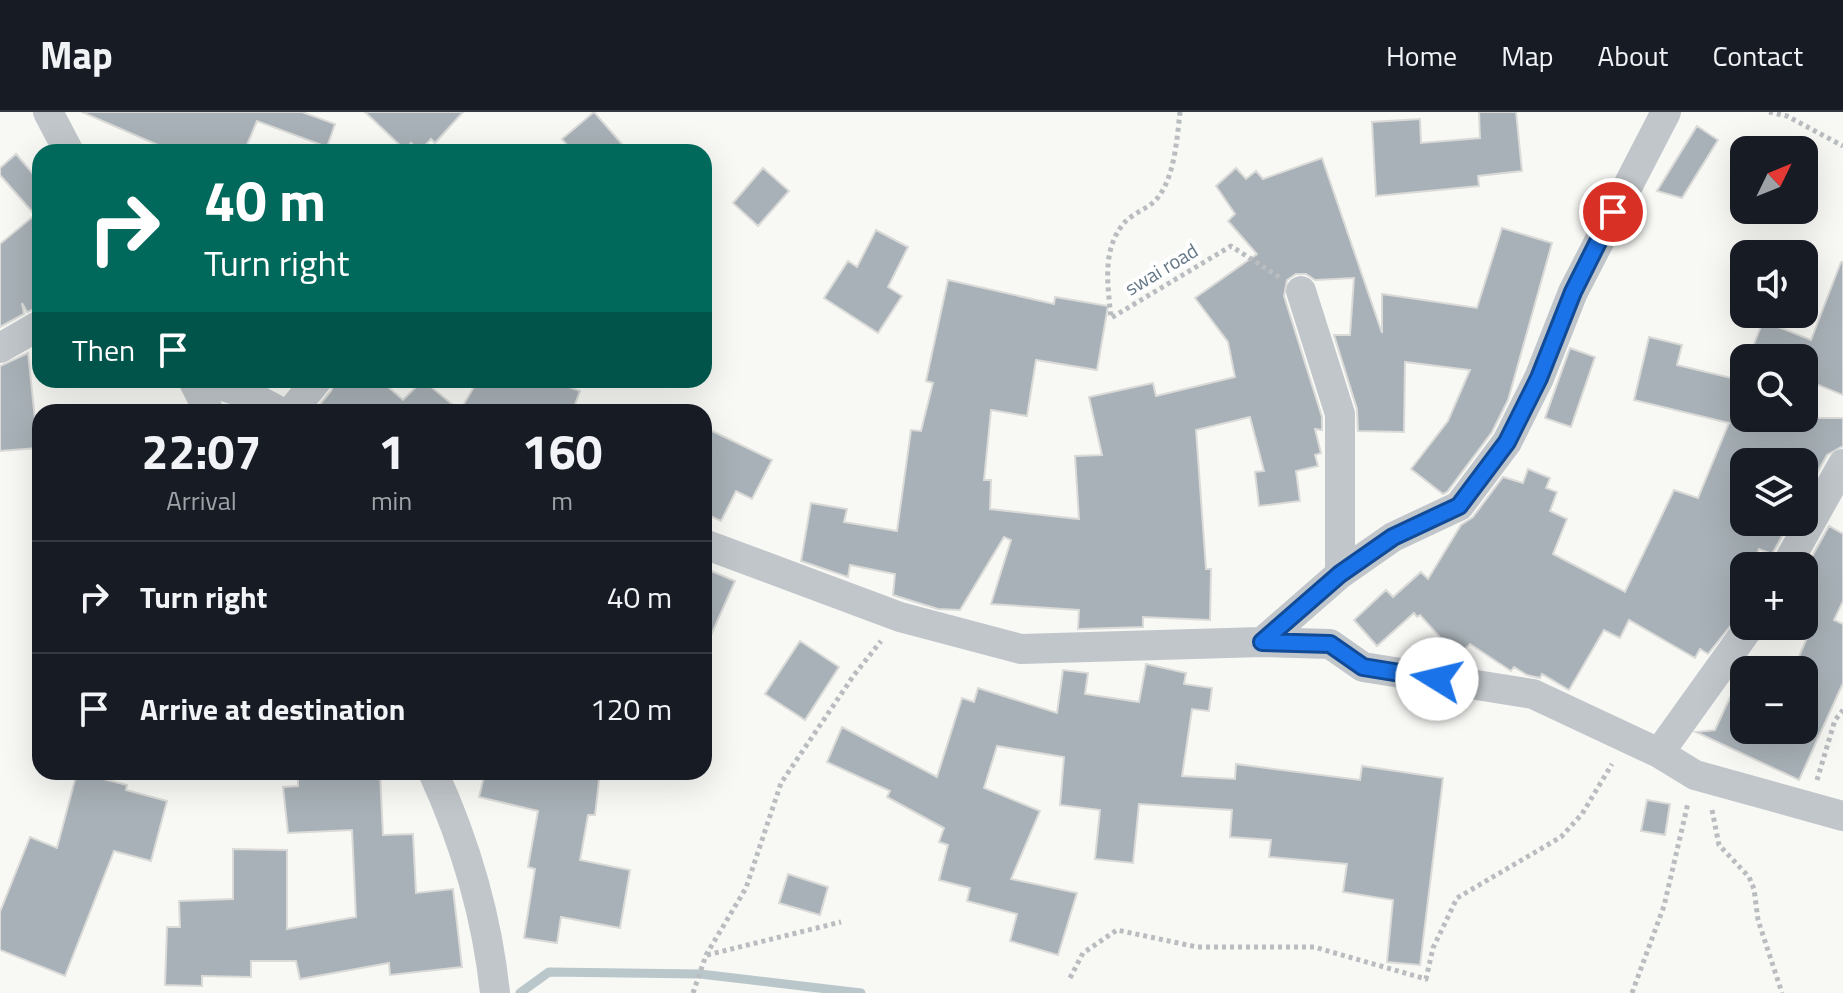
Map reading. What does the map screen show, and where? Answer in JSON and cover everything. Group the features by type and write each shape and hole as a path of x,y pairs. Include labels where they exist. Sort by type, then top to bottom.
{"street":[{"path":"48,112 65,144"},
{"path":"1262,642 1340,574 1393,537 1459,506 1507,442 1539,378 1573,292 1666,112"},
{"path":"1301,291 1340,414 1340,574"},
{"path":"0,348 32,330"},
{"path":"229,388 265,404"},
{"path":"298,404 310,388"},
{"path":"1794,552 1843,464"},
{"path":"712,547 900,617 1021,649 1262,642 1330,644 1363,667 1533,694 1705,778 1810,804 1843,816"},
{"path":"1659,753 1740,640"},
{"path":"437,780 460,832 491,954 495,993"}],"path":[{"name":"swai road","path":"1180,112 1167,179 1159,198 1125,221 1115,238 1106,267 1111,318 1231,246 1301,291"},
{"path":"1769,112 1787,116 1843,146"},
{"path":"693,993 706,955 746,888 781,783 854,675 900,617"},
{"path":"1810,804 1835,720 1843,710"},
{"path":"1070,978 1083,953 1117,930 1197,947 1314,947 1426,979 1433,948 1457,898 1561,837 1582,814 1627,739"},
{"path":"1632,993 1705,778"},
{"path":"1705,778 1719,845 1749,877 1782,993"},
{"path":"706,955 841,922"}],"building":[{"path":"82,112 302,112 335,124 328,144 319,144 257,121 247,144 156,144"},
{"path":"365,112 463,112 435,143 431,139 426,144 399,144"},
{"path":"594,112 622,144 566,144 562,139"},
{"path":"1479,112 1516,112 1522,171 1478,176 1479,186 1376,196 1372,122 1420,119 1421,143 1480,138"},
{"path":"1697,126 1718,140 1682,198 1657,191"},
{"path":"16,154 32,173 32,212 0,175 0,168"},
{"path":"1322,158 1382,333 1382,294 1477,308 1502,228 1552,243 1508,400 1492,432 1447,492 1443,494 1411,469 1448,421 1470,370 1405,362 1404,432 1358,431 1357,409 1334,335 1350,335 1354,278 1315,280 1306,274 1296,274 1287,280 1284,296 1322,417 1322,430 1315,429 1321,453 1315,455 1318,466 1296,471 1300,501 1259,506 1255,472 1264,471 1250,417 1196,430 1206,569 1211,569 1210,620 1143,617 1143,627 1078,629 1079,610 991,604 1011,540 1004,537 960,610 938,609 893,595 895,574 850,565 848,577 801,561 811,503 847,509 844,522 897,531 911,430 921,431 933,383 926,381 948,280 1054,304 1055,297 1108,306 1097,370 1036,360 1027,416 991,410 984,480 991,480 990,509 1079,519 1075,456 1102,455 1089,397 1153,383 1156,396 1235,377 1228,342 1195,298 1257,254 1228,221 1235,214 1216,186 1236,168 1246,179 1256,171 1263,179"},
{"path":"763,168 789,191 758,226 733,203"},
{"path":"32,217 32,310 27,312 22,303 24,314 0,327 0,244"},
{"path":"876,230 908,247 888,287 902,296 878,333 824,298 848,261 857,267"},
{"path":"1843,262 1843,395 1818,385 1818,344 1754,344 1760,328 1781,328 1811,340"},
{"path":"1649,337 1682,345 1677,365 1730,378 1730,432 1818,432 1818,418 1843,418 1843,446 1827,455 1818,471 1818,448 1730,448 1730,536 1782,536 1773,552 1759,549 1758,552 1730,552 1730,626 1708,654 1700,649 1695,658 1629,620 1620,638 1604,630 1569,690 1542,674 1540,678 1527,675 1514,667 1511,671 1470,644 1457,656 1420,615 1417,617 1414,613 1377,646 1354,620 1386,590 1393,597 1421,572 1428,579 1461,525 1473,517 1503,477 1523,483 1528,469 1550,478 1546,488 1557,492 1550,511 1567,519 1553,554 1625,592 1674,490 1698,498 1729,423 1634,400"},
{"path":"1570,348 1595,357 1571,427 1545,418"},
{"path":"28,353 33,404 32,448 0,451 0,366"},
{"path":"332,388 389,388 403,400 415,388 433,388 452,404 320,404"},
{"path":"473,388 572,388 580,391 575,404 464,404"},
{"path":"712,431 772,460 752,499 736,491 721,521 712,517"},
{"path":"1829,526 1843,534 1843,601 1834,620 1843,624 1843,683 1818,738 1818,656 1799,656 1806,640 1818,640 1818,552 1815,552"},
{"path":"712,571 735,581 712,633"},
{"path":"800,641 839,667 805,720 765,694"},
{"path":"1146,664 1186,673 1184,684 1212,688 1209,711 1192,709 1182,776 1235,779 1236,764 1360,780 1362,766 1443,778 1420,965 1387,962 1393,900 1343,892 1347,864 1269,857 1271,840 1230,837 1232,810 1139,804 1133,863 1095,859 1100,810 1060,805 1064,757 997,746 984,788 1040,811 1011,879 1077,893 1058,955 1010,941 1017,914 967,901 970,888 939,880 948,845 939,842 944,828 887,797 890,791 827,762 842,727 937,777 962,698 974,702 978,688 1057,713 1063,670 1088,673 1085,694 1139,702"},
{"path":"1730,697 1730,744 1815,744 1799,780 1696,732 1715,730"},
{"path":"75,780 108,780 127,785 126,790 167,801 151,861 114,851 65,976 0,950 0,912 30,837 57,848"},
{"path":"298,780 380,780 383,835 413,834 416,893 453,889 462,967 390,975 389,963 300,979 296,961 251,961 251,977 202,976 202,986 165,985 167,927 180,927 179,901 233,899 233,849 287,850 287,929 356,917 352,830 288,833 283,787 298,786"},
{"path":"483,780 599,780 595,815 588,815 580,860 630,870 620,928 561,917 557,943 524,938 535,869 528,867 538,811 479,797"},
{"path":"1647,800 1670,804 1665,835 1641,831"},
{"path":"788,874 828,887 820,915 779,903"}],"waterway":[{"path":"520,993 549,972 700,974 861,993"}],"route":[{"path":"1437,679 1363,667 1330,644 1262,642 1340,574 1393,537 1459,506 1507,442 1539,378 1573,292 1613,212"}]}
